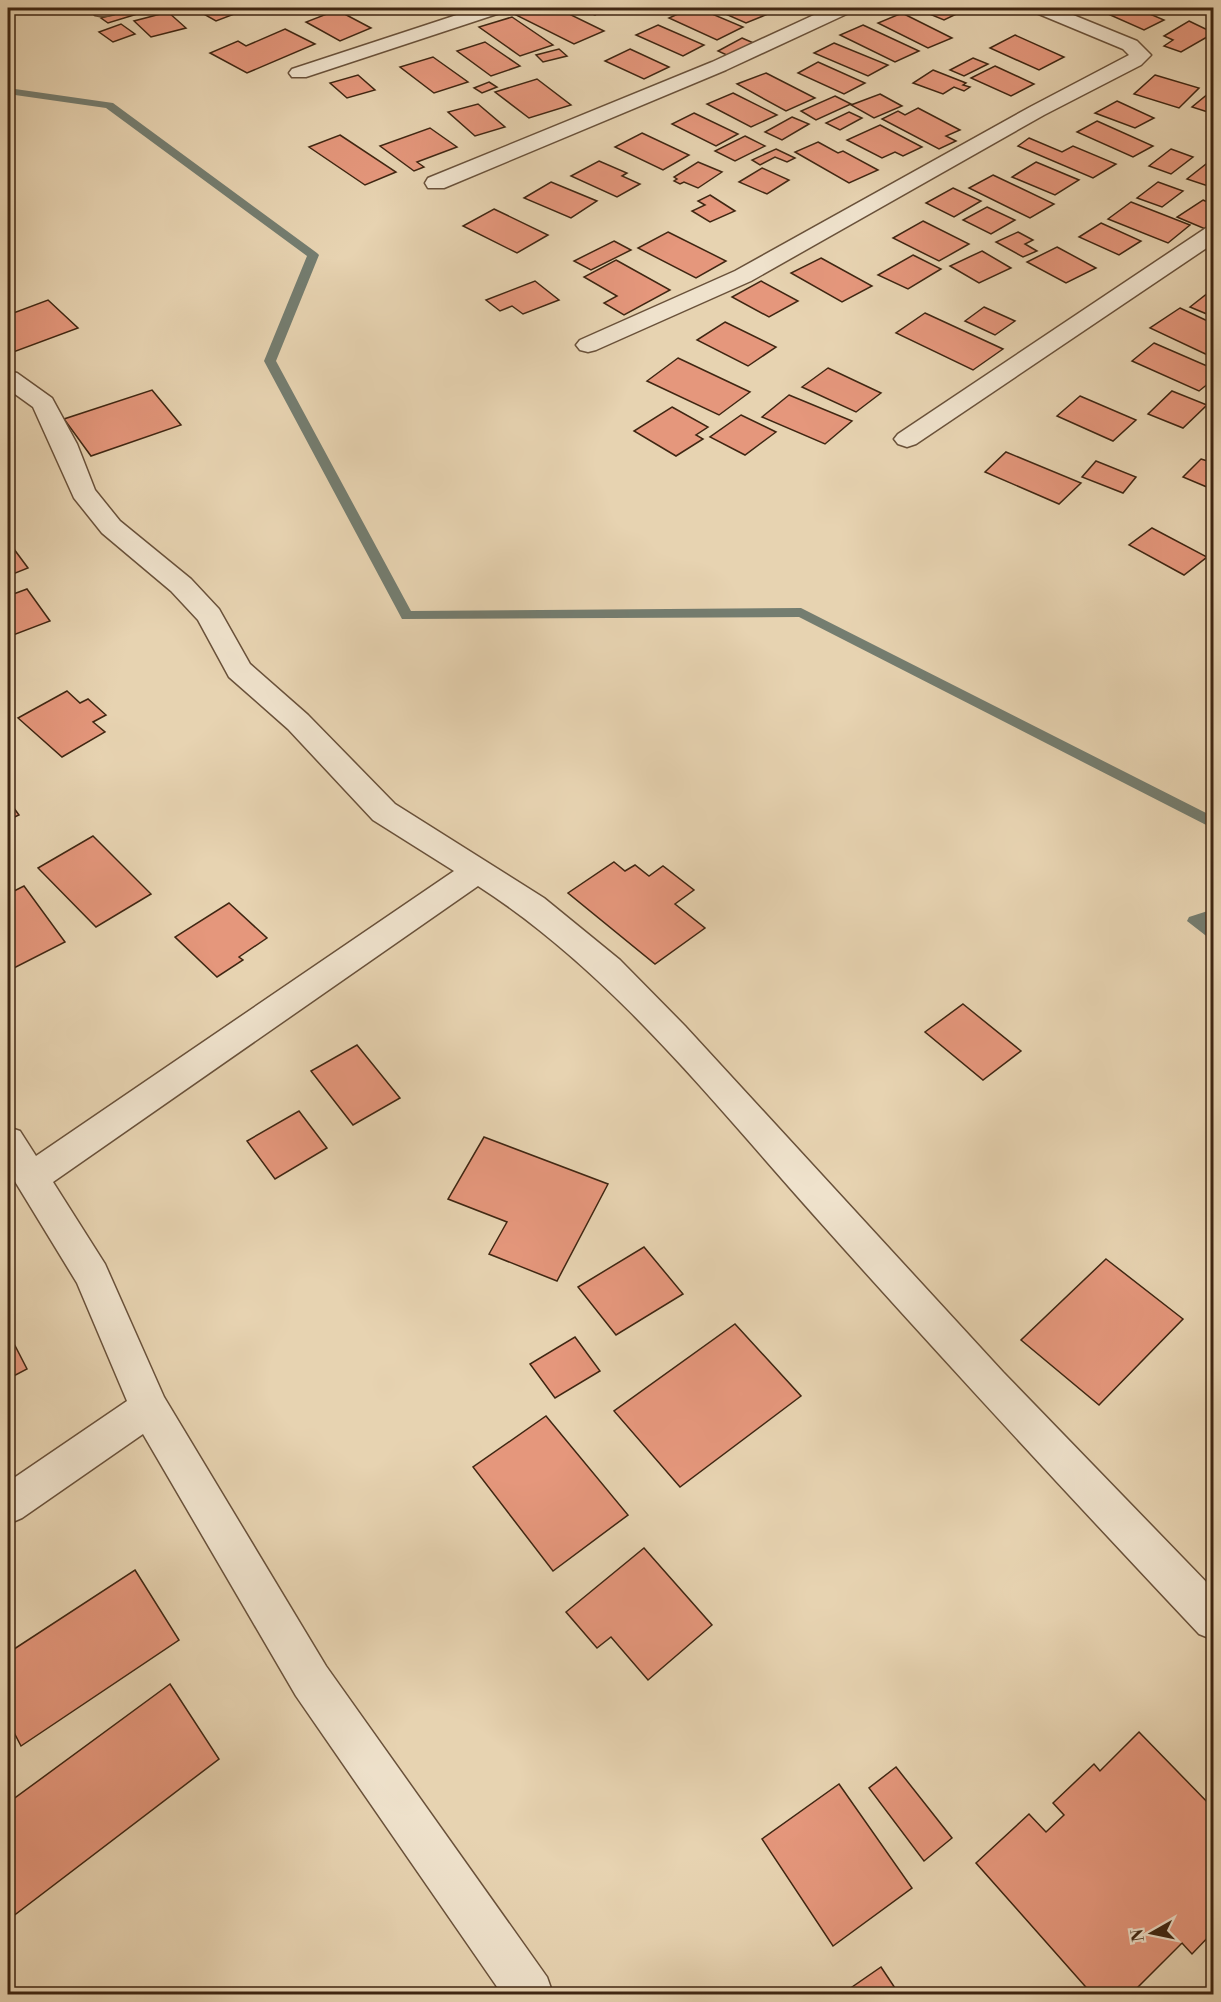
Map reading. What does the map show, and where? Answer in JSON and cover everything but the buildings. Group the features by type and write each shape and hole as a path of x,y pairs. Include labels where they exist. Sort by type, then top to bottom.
{"street":[{"path":"298,73 496,8"},
{"path":"436,183 719,66 844,8"},
{"path":"588,345 743,276 1036,111 1134,61 1141,54 1130,45 1041,8"},
{"path":"907,439 1214,233"},
{"path":"8,378 43,403 64,444 83,492 111,527 181,585 209,615 239,670 298,722 384,812 533,906 616,977 673,1035 989,1384 1214,1620"},
{"path":"32,1178 479,870"},
{"path":"8,1141 92,1275 149,1408 310,1681 530,1995"},
{"path":"8,1505 149,1408"}],"waterway":[{"path":"8,91 109,105 313,255 270,361 407,616 801,612 1214,824"},
{"path":"1214,915 1195,921 1214,936"}]}
